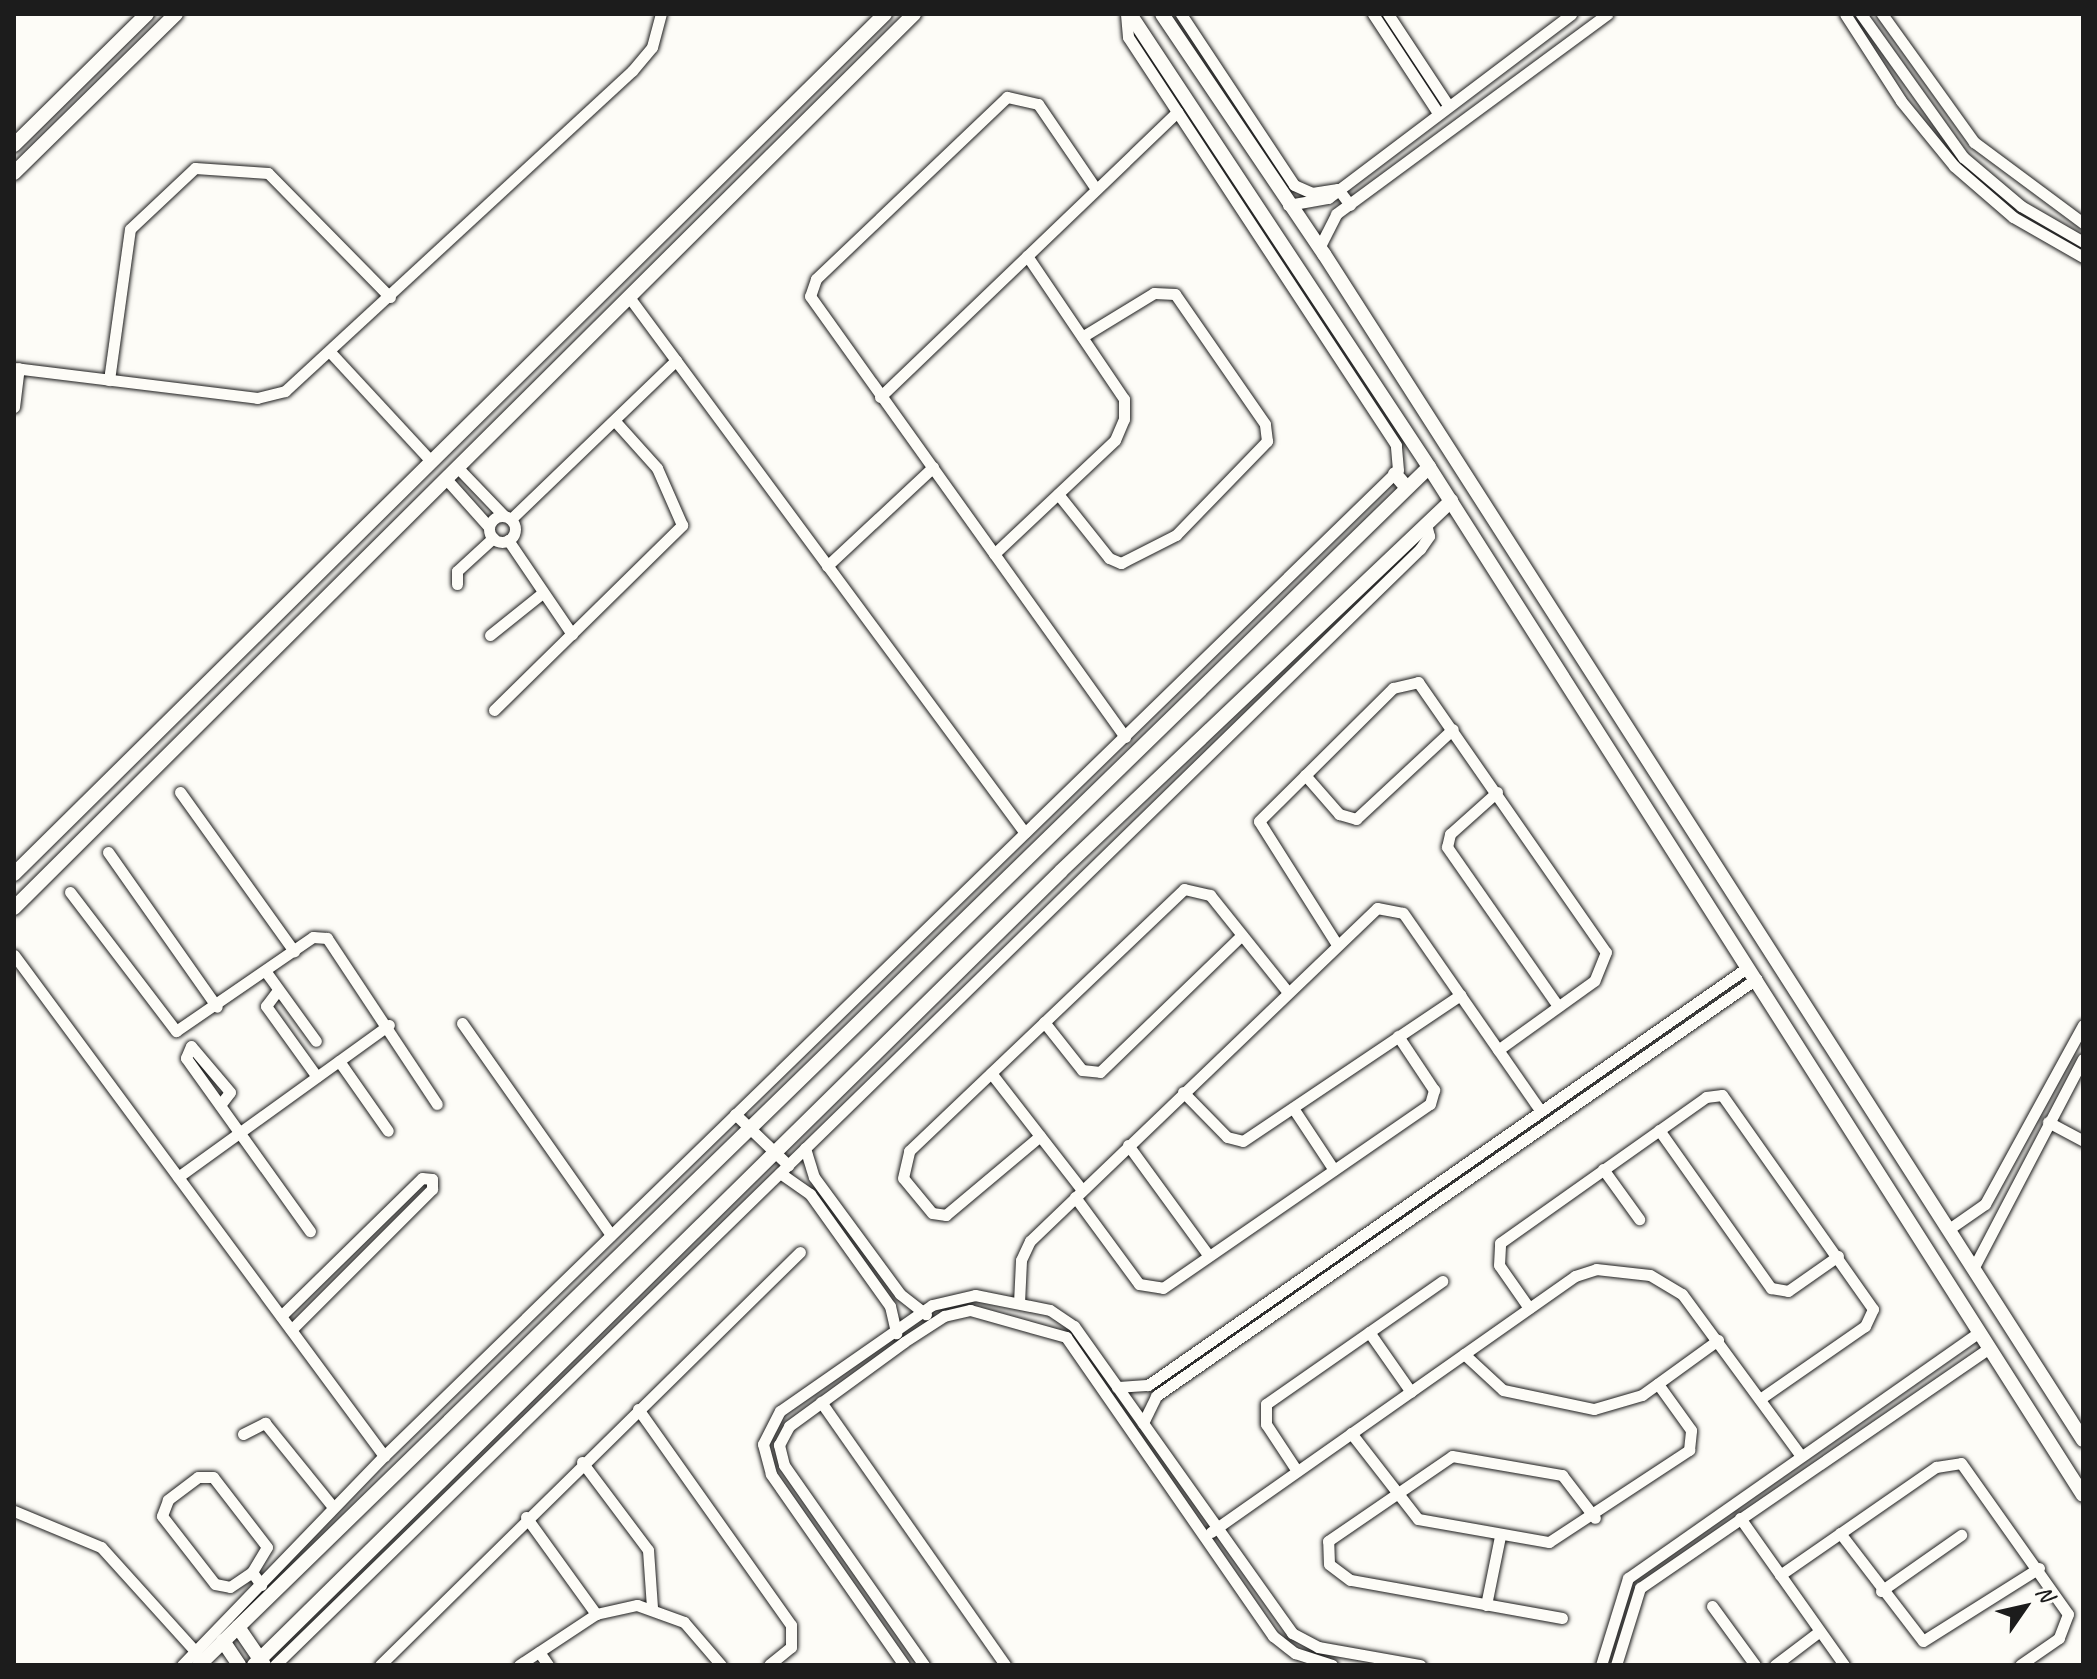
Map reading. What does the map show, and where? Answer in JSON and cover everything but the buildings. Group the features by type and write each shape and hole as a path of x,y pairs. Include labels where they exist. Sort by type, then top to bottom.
{"street":[{"path":"14,145 147,14"},
{"path":"14,173 176,14"},
{"path":"14,407 17,368 257,398 298,383 643,60 661,14"},
{"path":"14,874 885,14"},
{"path":"14,908 914,14"},
{"path":"1128,14 1128,37 1396,445 1395,474 1407,488"},
{"path":"1128,14 1451,501 2083,1495"},
{"path":"1162,14 1319,248 1589,666 2083,1440"},
{"path":"1181,14 1294,185 1312,193 1338,189"},
{"path":"1373,14 1443,109"},
{"path":"1388,14 1443,109"},
{"path":"1288,205 1322,203 1571,14"},
{"path":"1319,248 1328,224 1350,205 1607,14"},
{"path":"1845,14 1901,101 1954,166 2013,217 2083,257"},
{"path":"1861,14 1963,157 2021,206 2083,242"},
{"path":"1882,14 1974,142 2083,223"},
{"path":"1096,189 1038,104 1013,95 992,106 811,287 813,307 933,467 1125,737"},
{"path":"880,397 1177,112"},
{"path":"109,380 130,229 195,168 268,173 390,297"},
{"path":"1338,189 1350,205"},
{"path":"994,554 1115,440 1124,419 1124,399 1027,256"},
{"path":"1058,494 1121,563 1176,535 1267,441 1265,424 1175,294 1154,293 1082,337"},
{"path":"629,297 1025,833"},
{"path":"331,353 431,461"},
{"path":"457,584 457,571 491,532 676,360"},
{"path":"494,710 683,523 657,468 614,420"},
{"path":"827,566 933,467"},
{"path":"182,1665 198,1659 238,1627 1429,467"},
{"path":"459,469 508,518 508,540 540,595 572,634"},
{"path":"198,1659 261,1585 384,1456 1395,474"},
{"path":"447,480 491,532 508,540"},
{"path":"275,1665 782,1164 794,1137 1451,501"},
{"path":"238,1627 259,1663 782,1164 805,1148 1420,549 1429,536 1426,524"},
{"path":"490,635 540,595"},
{"path":"1545,648 1567,632"},
{"path":"1566,680 1574,668 1589,666"},
{"path":"1336,943 1258,827 1305,775 1400,682 1424,688 1604,944 1601,974 1498,1050"},
{"path":"1305,775 1339,814 1356,819 1453,729"},
{"path":"114,774 131,791"},
{"path":"99,789 115,807"},
{"path":"180,792 294,951"},
{"path":"1497,792 1454,829 1447,847 1558,1006"},
{"path":"108,852 217,1007"},
{"path":"1040,1136 946,1215 932,1213 903,1178 909,1151 1184,889 1206,892 1287,991"},
{"path":"70,892 170,1028 184,1032 313,937 327,938 389,1025 437,1104"},
{"path":"1019,1303 1026,1246 1371,911 1398,909 1540,1110"},
{"path":"1044,1022 1082,1070 1100,1072 1242,935"},
{"path":"14,955 384,1456"},
{"path":"266,972 314,1039 297,1048"},
{"path":"1117,1387 1148,1385 1540,1110 1752,973"},
{"path":"1143,1424 1156,1396 1752,973"},
{"path":"278,990 266,1006 317,1077"},
{"path":"1183,1092 1237,1142 1293,1108 1460,995"},
{"path":"462,1023 611,1235"},
{"path":"178,1177 389,1025"},
{"path":"1949,1229 1985,1204 2083,1025"},
{"path":"991,1073 1040,1136 1144,1288 1163,1288 1433,1100 1398,1036"},
{"path":"220,1105 230,1092 191,1046 186,1058 310,1231"},
{"path":"1973,1269 2083,1059"},
{"path":"339,1061 388,1131"},
{"path":"1529,1308 1499,1265 1500,1243 1706,1097 1729,1099 1871,1303 1870,1321 1760,1399"},
{"path":"1293,1108 1334,1170"},
{"path":"735,1114 810,1194 890,1306 895,1331 904,1342"},
{"path":"2048,1122 2083,1141"},
{"path":"1659,1130 1771,1288 1788,1291 1838,1256"},
{"path":"794,1137 805,1148 814,1177 900,1294 923,1311 929,1326"},
{"path":"1128,1145 1209,1256"},
{"path":"2018,1145 2032,1152"},
{"path":"1603,1169 1639,1219"},
{"path":"281,1316 422,1178 432,1179 432,1189 291,1330"},
{"path":"380,1665 526,1517 800,1252"},
{"path":"341,1257 353,1269"},
{"path":"1204,1537 1529,1308 1585,1272 1633,1270 1682,1294 1801,1456"},
{"path":"1297,1471 1266,1424 1266,1404 1442,1281"},
{"path":"903,1665 766,1466 765,1431 780,1411 923,1311 965,1295 1019,1303 1068,1320 1215,1529 1300,1639 1420,1665"},
{"path":"924,1665 780,1455 789,1426 904,1342 929,1326 970,1310 1066,1337 1273,1636 1295,1653 1332,1665"},
{"path":"1369,1332 1411,1392"},
{"path":"1601,1665 1615,1600 1628,1578 1979,1332"},
{"path":"1464,1354 1492,1385 1580,1407 1627,1402 1658,1384 1718,1340"},
{"path":"1616,1665 1640,1588 1989,1348"},
{"path":"1351,1433 1392,1492 1426,1523 1549,1542 1595,1518 1692,1444 1691,1430 1658,1384"},
{"path":"821,1402 1005,1665"},
{"path":"638,1409 791,1625 791,1647 769,1665"},
{"path":"243,1434 265,1423 333,1507"},
{"path":"1562,1618 1336,1573 1327,1556 1330,1536 1443,1457 1461,1457 1562,1475 1595,1518"},
{"path":"1780,1575 1952,1461 1974,1474 2039,1568 2068,1623 2020,1665"},
{"path":"582,1462 648,1550 652,1607"},
{"path":"198,1477 213,1477 267,1547 252,1572 230,1587 215,1584 162,1516 168,1500 198,1477"},
{"path":"1764,1483 1773,1496"},
{"path":"14,1511 101,1547 198,1659"},
{"path":"526,1517 596,1614"},
{"path":"1740,1518 1844,1665"},
{"path":"1840,1533 1912,1635 1930,1641 2039,1568"},
{"path":"1881,1591 1961,1535"},
{"path":"1486,1605 1500,1536"},
{"path":"825,1552 839,1543"},
{"path":"252,1572 261,1585"},
{"path":"1712,1606 1755,1665"},
{"path":"519,1665 596,1614 652,1607 684,1622 721,1665"},
{"path":"1775,1665 1820,1631"},
{"path":"223,1641 239,1665"},
{"path":"539,1652 548,1665"}]}
